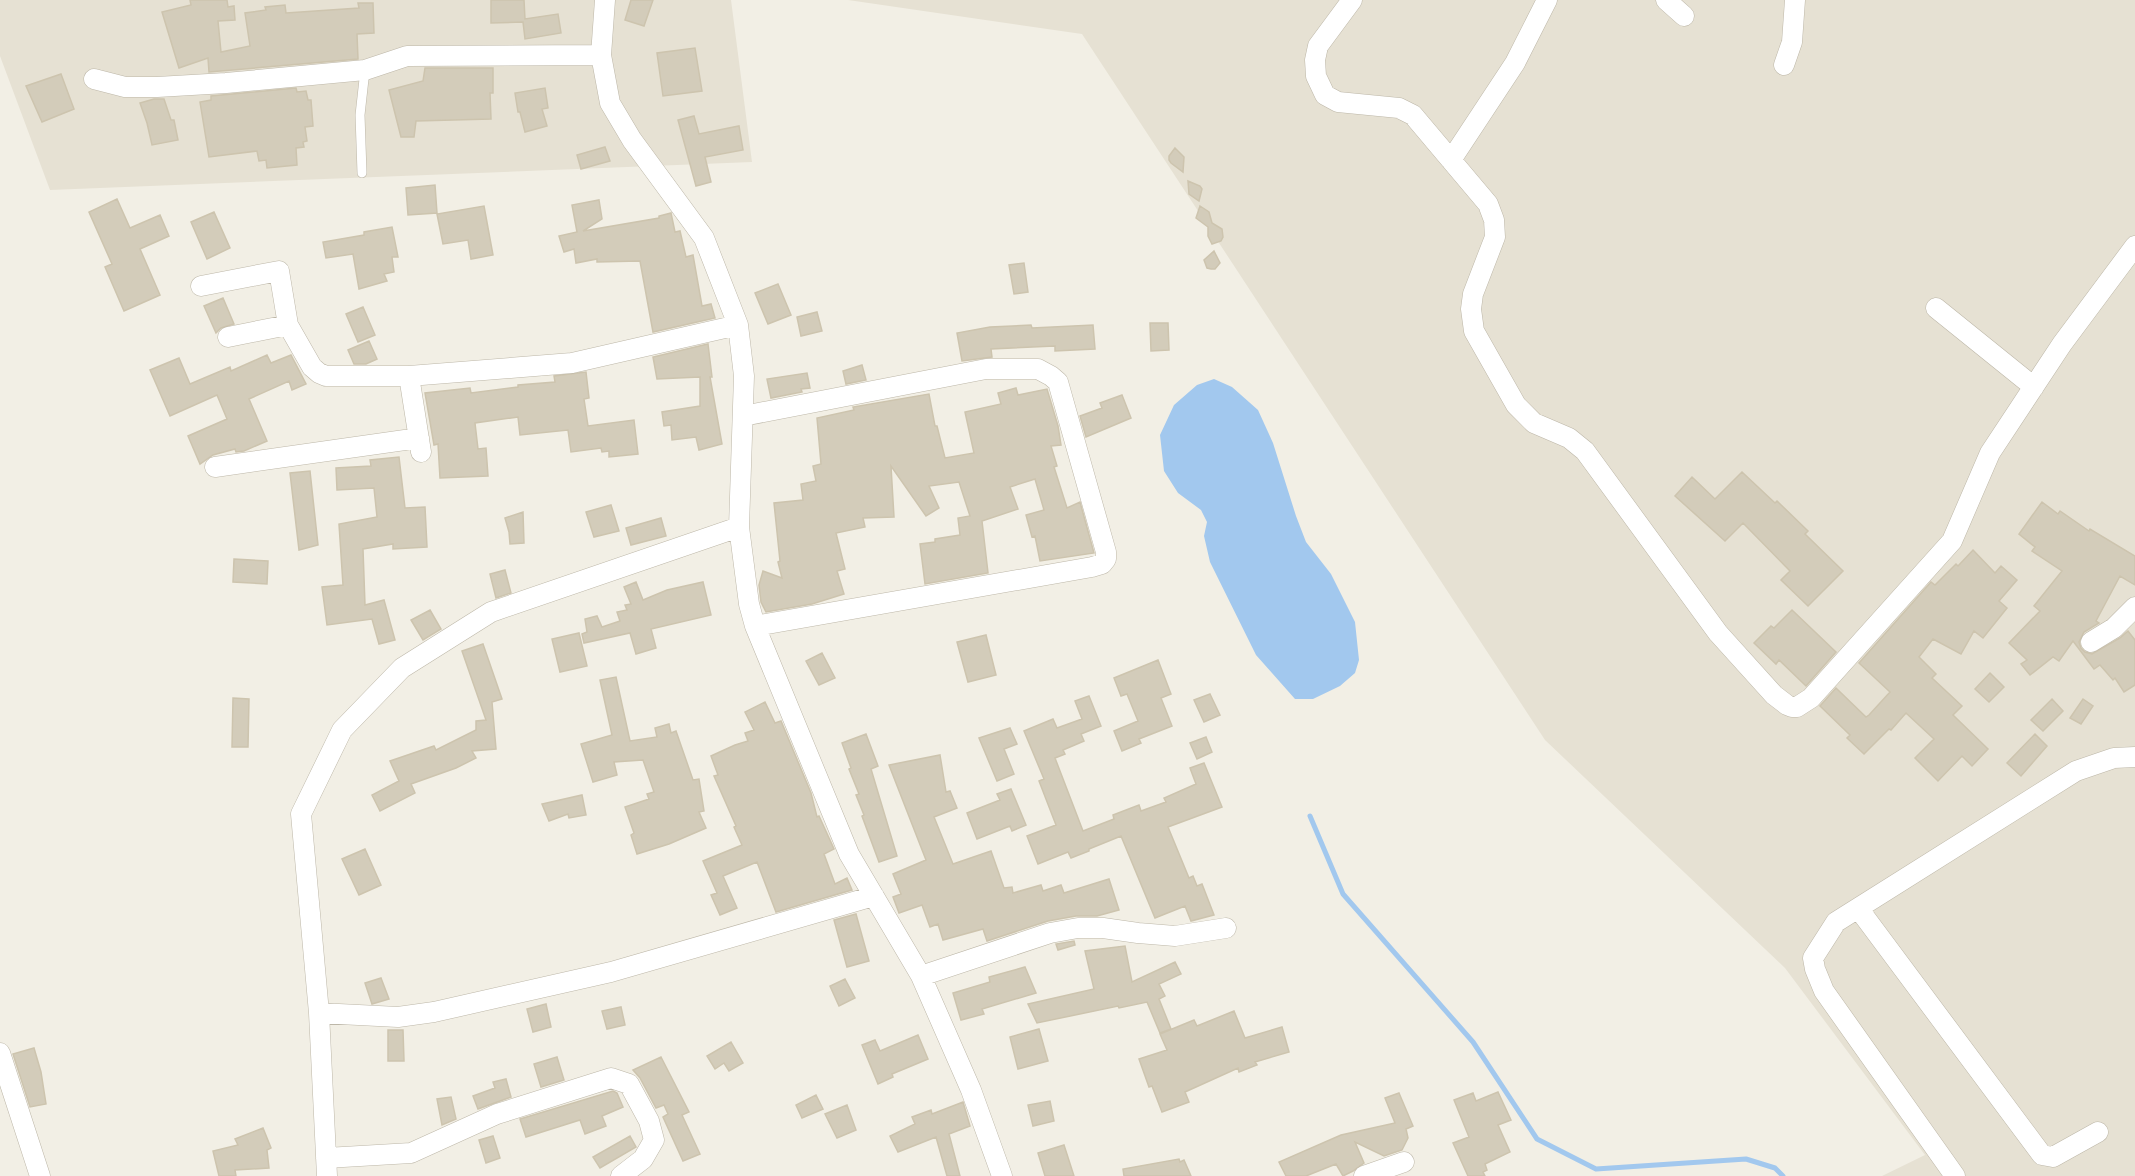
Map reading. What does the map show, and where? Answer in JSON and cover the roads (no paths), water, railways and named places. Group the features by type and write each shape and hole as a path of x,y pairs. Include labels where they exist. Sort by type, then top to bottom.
{"street":[{"path":"605,0 601,55 610,103 632,140 704,238 738,325 744,376 739,527 748,604 755,626 849,854 921,976 971,1090 1002,1176"},
{"path":"1352,0 1318,46 1314,60 1316,76 1325,95 1338,102 1399,108 1413,115 1488,204 1494,220 1495,237 1473,294 1471,309 1474,331 1516,405 1534,423 1569,438 1584,451 1718,633 1774,695 1787,705 1797,707 1811,698 1952,541 1990,453 2062,344 2135,246"},
{"path":"1451,160 1515,63 1547,0"},
{"path":"1666,0 1684,16"},
{"path":"1784,65 1792,42 1795,0"},
{"path":"94,79 125,87 157,87 365,70 407,56 601,55"},
{"path":"201,286 279,271 288,325 312,367 319,373 335,377 409,376 572,363 738,325"},
{"path":"1936,308 2034,387"},
{"path":"228,336 288,325"},
{"path":"743,416 986,369 1038,369 1058,382 1062,392 1106,552 1106,559 1102,564 1092,567 755,626"},
{"path":"215,468 420,445 409,376"},
{"path":"621,1176 642,1159 654,1140 649,1121 629,1084 611,1078 497,1114 411,1153 326,1167 319,1013 301,814 342,730 402,669 491,612 739,527"},
{"path":"2091,642 2115,628 2135,607"},
{"path":"1955,1176 1824,991 1813,958 1828,931 1836,922 2076,771 2114,758 2135,757"},
{"path":"319,1013 398,1017 434,1012 611,972 874,896"},
{"path":"1858,908 2043,1155 2053,1157 2098,1132"},
{"path":"921,976 1050,933 1078,928 1103,928 1175,936 1227,928"},
{"path":"0,1053 40,1176"},
{"path":"1364,1176 1404,1162"}],"lane":[{"path":"362,173 360,115 365,70"}],"water":[{"path":"1214,379 1232,387 1258,410 1273,443 1306,542 1331,574 1355,622 1359,660 1355,673 1340,686 1313,699 1295,699 1256,655 1210,562 1204,536 1207,522 1201,510 1178,493 1164,471 1160,435 1174,405 1197,385"}],"waterway":[{"path":"1310,816 1343,894 1473,1042 1537,1139 1596,1169 1746,1159 1775,1168 1783,1176"}]}
